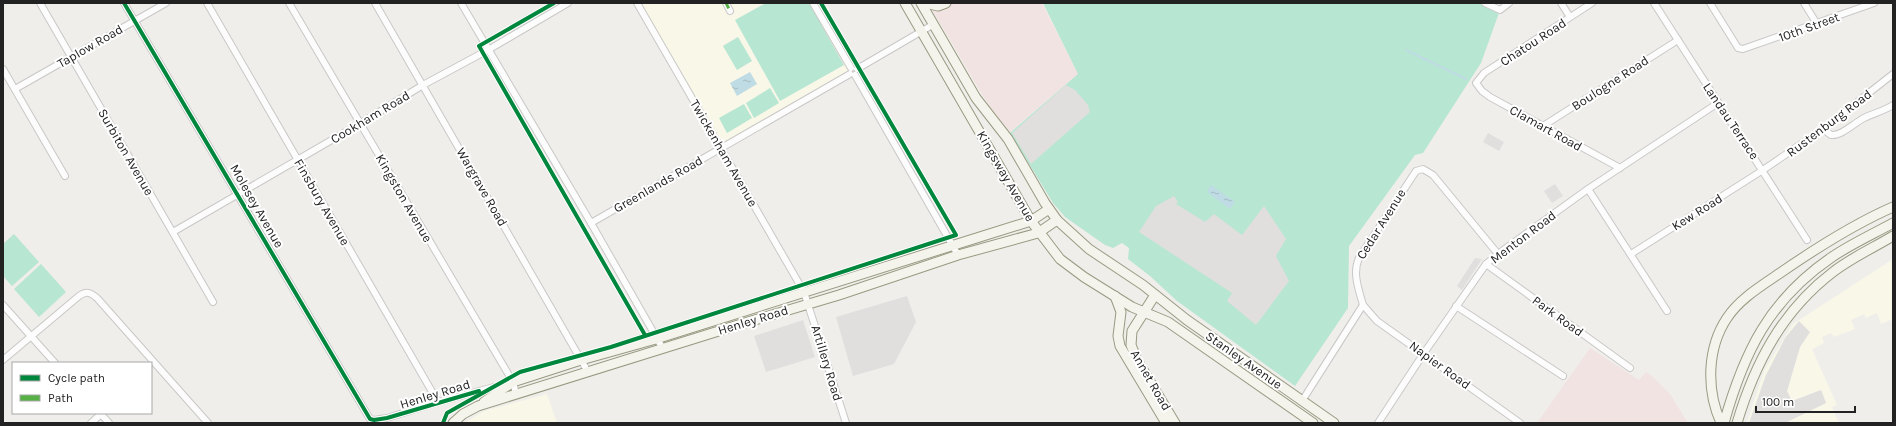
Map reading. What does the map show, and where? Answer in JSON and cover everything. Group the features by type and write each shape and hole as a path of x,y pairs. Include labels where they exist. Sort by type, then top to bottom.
{"main road":[{"name":"Kingsway Avenue","path":"905,3 1038,233 1068,266 1145,313"},
{"name":"Kingsway Avenue","path":"921,3 976,98 1008,139 1057,220 1089,249 1156,295"},
{"path":"925,3 938,6 946,3"},
{"path":"1722,423 1713,403 1711,377 1712,357 1727,318 1743,300 1842,233 1893,207"},
{"name":"Henley Road","path":"478,406 513,382 581,360 656,340 1031,221 1049,209"},
{"name":"Henley Road","path":"478,406 808,304 958,255 1038,233 1057,220"},
{"path":"1722,423 1740,369 1759,333 1785,298 1804,278 1833,256 1893,223"},
{"path":"1737,423 1750,381 1775,334 1791,312 1803,298 1834,271 1893,236"},
{"name":"Annet Road","path":"1156,295 1132,331 1130,340 1132,350 1175,423"},
{"name":"Stanley Avenue","path":"1156,295 1187,320 1334,423"},
{"name":"Annet Road","path":"1115,296 1121,312 1118,336 1120,346 1166,423"},
{"name":"Stanley Avenue","path":"1145,313 1168,322 1313,423"},
{"path":"453,423 462,414 478,406"}],"street":[{"name":"Surbiton Avenue","path":"40,3 213,302"},
{"name":"Molesey Avenue","path":"124,3 238,194 364,411 372,420"},
{"name":"Taplow Road","path":"15,89 166,3"},
{"name":"Finsbury Avenue","path":"207,3 438,402"},
{"name":"Kingston Avenue","path":"289,3 513,382 516,394"},
{"name":"Wargrave Road","path":"375,3 588,372"},
{"path":"461,3 591,223 656,340 663,349"},
{"name":"Cookham Road","path":"173,232 361,123 423,85 488,50 568,3"},
{"name":"Twickenham Avenue","path":"637,3 804,292 808,304"},
{"path":"726,3 730,11"},
{"path":"813,3 954,245 958,255"},
{"path":"1485,3 1500,10 1509,3"},
{"path":"1561,3 1570,17"},
{"name":"Chatou Road","path":"1476,83 1484,73 1592,3"},
{"name":"Landau Terrace","path":"1654,3 1718,103 1764,170 1807,240"},
{"name":"10th Street","path":"1710,3 1738,48 1743,50 1874,3"},
{"path":"1804,3 1818,24"},
{"name":"Greenlands Road","path":"591,223 934,24"},
{"name":"Boulogne Road","path":"1543,126 1678,40"},
{"path":"3,68 65,176"},
{"name":"Rustenburg Road","path":"1764,170 1823,129 1893,74"},
{"name":"Clamart Road","path":"1476,83 1482,91 1490,97 1620,168"},
{"name":"Menton Road","path":"1378,423 1424,353 1486,264 1588,190 1718,103"},
{"path":"1823,129 1831,135 1840,134 1863,119 1882,112 1893,105"},
{"name":"Cedar Avenue","path":"1363,305 1356,275 1356,265 1359,258 1416,171 1423,169 1433,175 1498,254"},
{"name":"Kew Road","path":"1631,254 1764,170"},
{"path":"1588,190 1631,254 1667,312"},
{"name":"Park Road","path":"1486,264 1630,368"},
{"path":"3,360 82,293 89,292 208,423"},
{"name":"Artillery Road","path":"808,304 846,423"},
{"path":"3,305 54,362"},
{"path":"1302,401 1363,305"},
{"name":"Napier Road","path":"1363,305 1377,321 1424,353 1520,423"},
{"path":"1456,306 1563,376"},
{"name":"Henley Road","path":"372,420 387,418 494,387 504,388"},
{"path":"91,423 100,414 109,423"}],"shaded area":[{"path":"637,3 813,3 852,68 850,74 721,148"},
{"path":"928,3 1042,3 1078,74 1010,132 989,106"},
{"path":"1066,85 1075,90 1088,105 1090,112 1031,164 1012,133"},
{"path":"1488,133 1504,142 1499,151 1483,142"},
{"path":"1555,184 1563,196 1552,203 1544,191"},
{"path":"1174,196 1178,202 1176,204 1205,222 1214,214 1242,235 1264,206 1286,239 1276,256 1289,281 1256,325 1227,301 1232,293 1139,232 1156,206"},
{"path":"1475,258 1482,259 1462,290 1457,286"},
{"path":"1893,259 1893,319 1881,324 1877,313 1866,318 1864,314 1851,320 1855,329 1834,337 1831,333 1822,337 1824,343 1812,349 1837,405 1832,407 1839,423 1785,423 1826,403 1821,390 1792,402 1787,391 1800,347 1810,332 1766,375 1749,423 1747,423 1764,371 1793,324"},
{"path":"907,296 916,322 894,364 853,376 836,317"},
{"path":"803,320 815,357 766,372 754,336"},
{"path":"1799,321 1810,332 1800,347 1787,391 1792,401 1821,390 1826,403 1785,423 1749,423 1766,375 1785,338"},
{"path":"1590,348 1639,380 1646,372 1652,376 1670,394 1688,423 1537,423"},
{"path":"547,394 557,423 464,423 484,411"}],"green space":[{"path":"766,3 809,3 844,65 780,101 735,20"},
{"path":"1043,3 1487,3 1500,10 1481,63 1423,153 1415,155 1349,246 1348,308 1295,386 1177,301 1150,276 1128,259 1129,248 1122,243 1113,248 1105,245 1065,217 1053,203 1010,133 1078,74"},
{"path":"738,37 752,61 737,70 723,46"},
{"path":"770,88 779,103 754,118 746,103"},
{"path":"744,104 752,118 727,133 719,118"},
{"path":"14,234 39,262 12,286 3,276 3,244"},
{"path":"41,264 66,292 39,317 14,289"}],"water":[{"path":"750,72 757,84 737,96 730,83"},
{"path":"1211,185 1235,202 1230,209 1207,192"}],"waterway":[{"path":"1406,50 1466,79"}],"marked path":[{"path":"726,3 730,11"}],"cycle path":[{"path":"124,3 370,419 374,420 387,418 479,391"},
{"path":"554,3 479,46 645,335"},
{"path":"443,423 447,413 520,372 611,347 956,235 821,3"}]}
